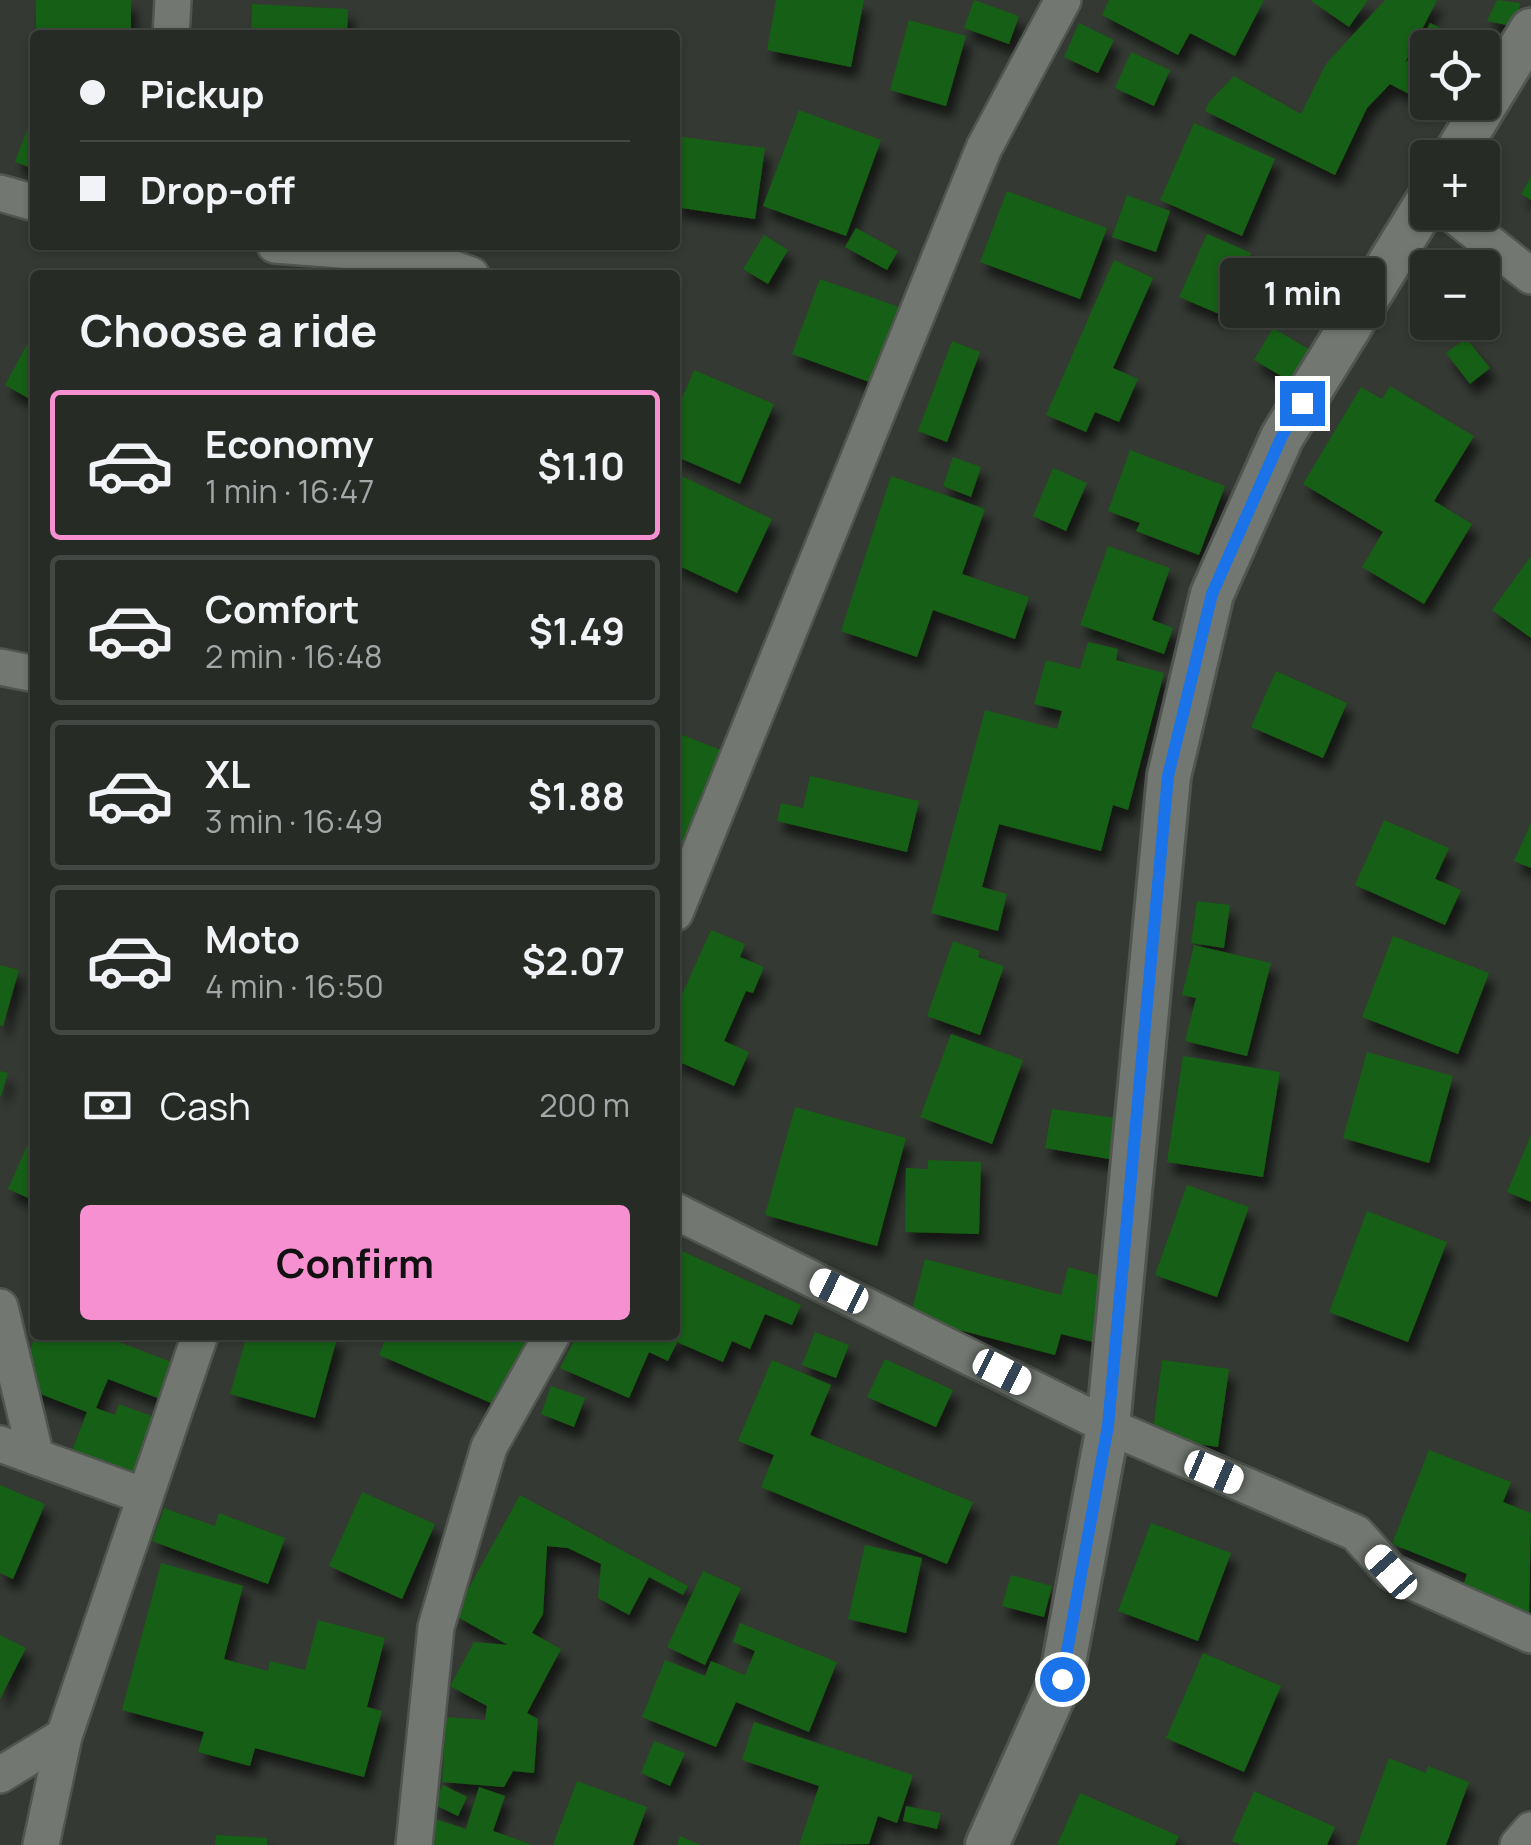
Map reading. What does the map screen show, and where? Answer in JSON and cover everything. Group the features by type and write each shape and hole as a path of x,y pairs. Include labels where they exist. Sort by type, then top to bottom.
{"street":[{"path":"171,30 173,0"},
{"path":"680,900 984,148 1064,0"},
{"path":"1464,140 1531,30"},
{"path":"0,193 30,201"},
{"path":"987,1845 1062,1679 1108,1426 1168,776 1212,594 1282,436 1410,229"},
{"path":"1473,230 1531,276"},
{"path":"340,250 418,256 456,270"},
{"path":"0,667 30,673"},
{"path":"680,1212 1108,1426 1356,1532 1391,1572 1531,1635"},
{"path":"0,1306 36,1457"},
{"path":"40,1845 64,1736 198,1340"},
{"path":"414,1845 436,1627 489,1447 549,1340"},
{"path":"0,1444 144,1496"},
{"path":"0,1775 64,1736"},
{"path":"1518,1845 1531,1830"}],"building":[{"path":"36,0 131,0 131,30 36,30"},
{"path":"776,0 864,0 851,67 767,50"},
{"path":"974,0 1019,16 1009,44 964,28"},
{"path":"1109,0 1264,0 1235,56 1190,33 1178,55 1102,15"},
{"path":"1310,0 1368,0 1349,27"},
{"path":"1385,0 1437,0 1422,30 1410,30 1410,53 1405,63 1410,58 1409,94 1390,84 1367,108 1335,175 1205,111 1234,76 1301,114 1326,64"},
{"path":"1497,0 1520,3 1516,27 1487,21"},
{"path":"252,4 348,9 347,30 251,30"},
{"path":"909,20 966,36 946,106 890,90"},
{"path":"1079,23 1114,40 1098,73 1064,57"},
{"path":"1430,23 1445,30 1427,30"},
{"path":"1131,52 1170,70 1154,106 1115,88"},
{"path":"799,110 881,140 846,236 763,206"},
{"path":"1194,123 1275,159 1242,236 1160,200"},
{"path":"29,125 30,167 15,162"},
{"path":"680,137 765,148 755,219 680,208"},
{"path":"1531,177 1531,200 1521,194"},
{"path":"1007,191 1107,228 1080,299 980,262"},
{"path":"1127,195 1170,211 1156,252 1112,237"},
{"path":"856,228 898,251 887,270 845,247"},
{"path":"1207,234 1251,253 1224,316 1179,297"},
{"path":"764,235 788,250 768,284 743,269"},
{"path":"1114,260 1153,278 1113,368 1138,379 1119,422 1095,412 1086,432 1046,415"},
{"path":"820,279 899,307 872,383 792,354"},
{"path":"1273,328 1319,355 1300,387 1254,360"},
{"path":"30,339 30,399 5,385"},
{"path":"1468,340 1490,368 1470,384 1446,353"},
{"path":"952,341 980,352 947,442 918,431"},
{"path":"694,370 774,404 740,484 680,458 680,403"},
{"path":"1390,386 1474,436 1434,501 1472,524 1424,604 1362,567 1383,532 1303,484 1361,387 1382,399"},
{"path":"1130,450 1225,486 1199,555 1136,531 1140,523 1108,511"},
{"path":"953,457 981,467 971,497 943,486"},
{"path":"1053,468 1087,483 1066,531 1033,516"},
{"path":"680,475 772,519 737,593 680,566"},
{"path":"891,476 985,509 962,574 1029,597 1015,639 933,610 917,657 841,631"},
{"path":"1108,546 1170,568 1152,620 1173,628 1164,654 1080,625"},
{"path":"1531,556 1531,638 1492,610"},
{"path":"1088,642 1118,649 1116,660 1164,673 1128,810 1113,805 1101,851 999,824 982,887 1007,894 998,931 931,913 985,710 1057,729 1062,711 1034,704 1046,660 1080,669"},
{"path":"1276,671 1347,703 1323,758 1251,727"},
{"path":"680,734 731,754 691,860 680,855"},
{"path":"810,776 919,801 907,852 777,821 781,803 803,808"},
{"path":"1384,820 1449,848 1435,879 1461,890 1445,925 1355,885"},
{"path":"1531,823 1531,868 1514,861"},
{"path":"1197,901 1230,905 1224,948 1191,943"},
{"path":"711,930 745,944 740,957 764,967 753,993 746,991 724,1041 749,1052 734,1086 680,1062 680,999"},
{"path":"1393,936 1489,973 1458,1054 1362,1017"},
{"path":"953,941 980,951 978,957 1004,966 980,1035 927,1016"},
{"path":"1194,945 1271,963 1247,1056 1185,1041 1196,998 1182,995"},
{"path":"0,965 19,970 3,1026 0,1025"},
{"path":"951,1034 1023,1060 992,1144 920,1117"},
{"path":"1367,1052 1453,1076 1429,1163 1343,1138"},
{"path":"1183,1056 1280,1072 1263,1177 1167,1162"},
{"path":"0,1071 8,1073 1,1096 0,1096"},
{"path":"795,1107 906,1138 877,1246 765,1215"},
{"path":"1052,1109 1116,1118 1109,1159 1045,1148"},
{"path":"1531,1135 1531,1202 1507,1192"},
{"path":"30,1139 30,1199 8,1189"},
{"path":"928,1160 981,1162 979,1234 905,1232 906,1168 928,1169"},
{"path":"1187,1185 1249,1207 1217,1297 1155,1275"},
{"path":"1367,1211 1447,1242 1408,1342 1329,1312"},
{"path":"680,1250 801,1305 792,1325 765,1314 750,1349 732,1341 723,1362 677,1342 668,1361 649,1352 629,1398 560,1368 574,1340 680,1340"},
{"path":"925,1259 1061,1295 1068,1267 1118,1281 1101,1344 1061,1334 1055,1355 910,1317"},
{"path":"815,1332 849,1345 836,1378 802,1365"},
{"path":"34,1340 113,1340 174,1363 160,1399 108,1379 96,1408 115,1415 119,1404 157,1418 134,1480 70,1456 87,1412 17,1385"},
{"path":"246,1340 337,1340 315,1418 230,1394"},
{"path":"385,1340 527,1342 498,1406 379,1355"},
{"path":"885,1359 953,1390 936,1427 867,1397"},
{"path":"772,1360 831,1385 810,1435 973,1502 947,1564 761,1487 774,1455 738,1441"},
{"path":"1162,1360 1229,1369 1218,1447 1152,1438"},
{"path":"551,1386 585,1398 574,1427 541,1414"},
{"path":"1429,1450 1511,1482 1503,1502 1531,1513 1529,1616 1462,1590 1467,1574 1392,1544"},
{"path":"0,1485 45,1504 13,1579 0,1573"},
{"path":"362,1492 435,1524 402,1599 329,1566"},
{"path":"520,1495 688,1586 683,1595 649,1577 629,1615 598,1598 601,1564 568,1548 547,1546 543,1614 532,1633 561,1649 527,1713 538,1719 534,1773 513,1771 504,1787 442,1782 446,1717 485,1720 487,1706 450,1686 474,1642 508,1645 454,1615"},
{"path":"164,1508 215,1526 219,1513 285,1538 268,1584 152,1541"},
{"path":"1151,1523 1231,1553 1198,1641 1118,1611"},
{"path":"865,1545 922,1558 906,1633 848,1619"},
{"path":"161,1563 243,1586 224,1659 268,1671 270,1661 305,1670 318,1620 385,1638 367,1707 382,1711 364,1777 255,1748 250,1766 198,1752 204,1732 122,1710"},
{"path":"703,1571 741,1588 705,1665 667,1647"},
{"path":"1011,1575 1052,1586 1044,1617 1002,1606"},
{"path":"740,1623 837,1662 809,1732 736,1702 716,1747 642,1717 665,1660 705,1676 711,1661 745,1675 755,1651 733,1642"},
{"path":"0,1635 26,1648 0,1699"},
{"path":"1203,1653 1281,1686 1244,1772 1166,1738"},
{"path":"754,1722 913,1775 897,1823 878,1816 869,1844 799,1845 819,1786 742,1760"},
{"path":"654,1741 685,1753 670,1786 641,1773"},
{"path":"1389,1758 1426,1773 1428,1766 1469,1782 1446,1845 1357,1845"},
{"path":"577,1781 647,1807 633,1845 553,1845"},
{"path":"443,1785 467,1797 458,1816 433,1804"},
{"path":"479,1787 505,1796 493,1831 533,1845 427,1845 435,1819 466,1829"},
{"path":"1254,1791 1335,1827 1327,1845 1241,1845 1232,1841"},
{"path":"1080,1793 1179,1836 1175,1845 1057,1845"},
{"path":"906,1806 941,1813 937,1829 903,1821"},
{"path":"216,1835 267,1838 267,1845 215,1845"},
{"path":"680,1836 701,1845 677,1845"}],"route":[{"path":"1062,1679 1108,1426 1168,776 1212,594 1282,436 1302,403"}]}
